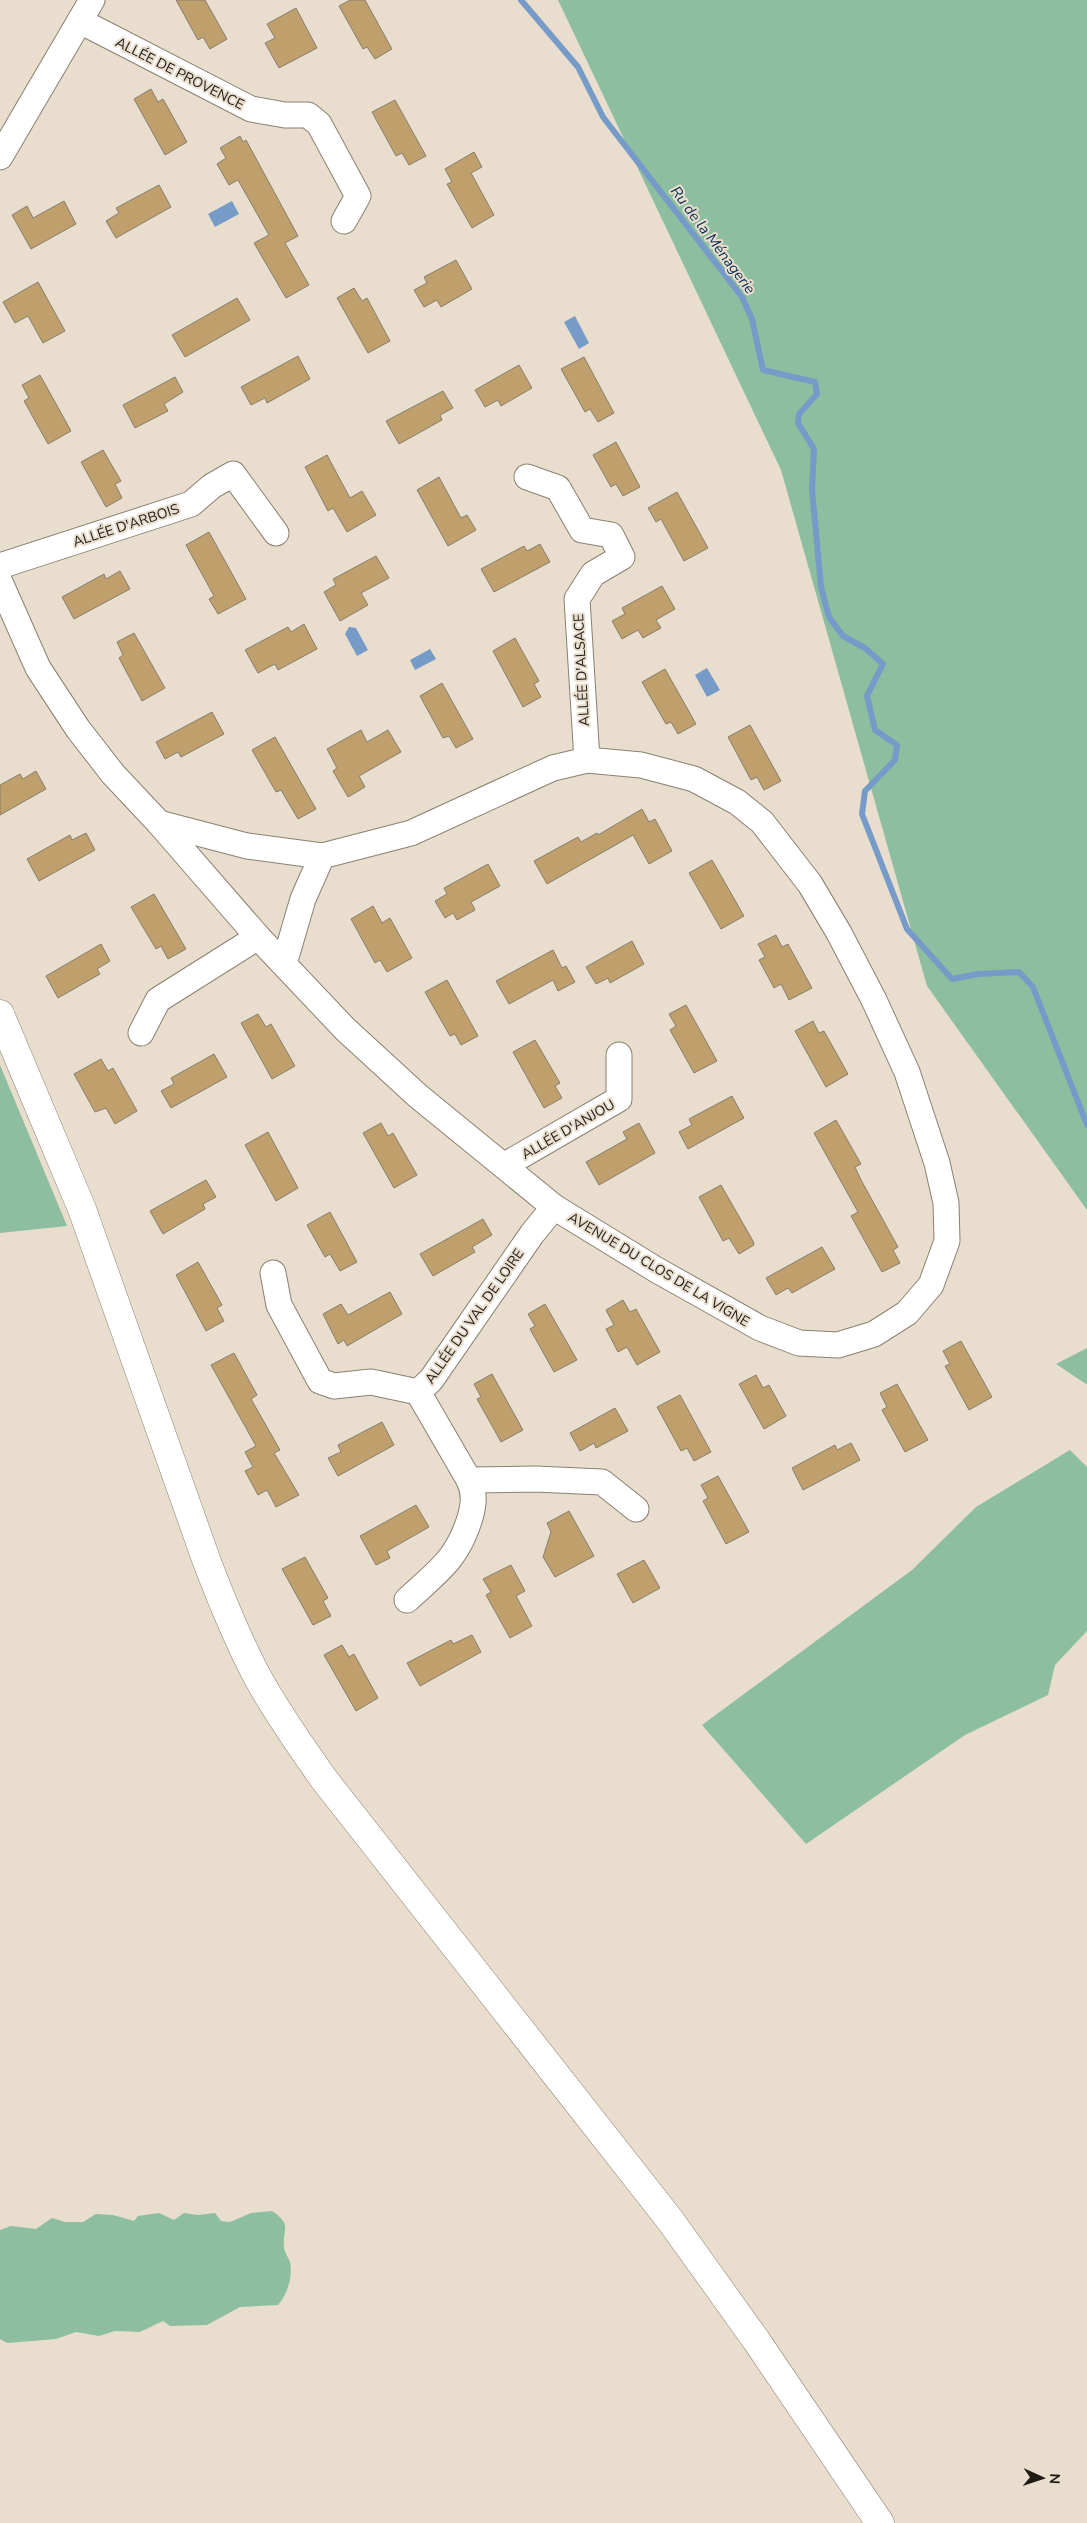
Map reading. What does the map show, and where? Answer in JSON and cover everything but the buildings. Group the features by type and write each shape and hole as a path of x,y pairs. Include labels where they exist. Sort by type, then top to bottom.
{"street":[{"path":"0,157 86,10"},
{"name":"ALLÉE DE PROVENCE","path":"86,10 250,109 285,115 300,113 312,118 319,124 358,196 344,221"},
{"name":"ALLÉE D'ARBOIS","path":"0,566 191,504 212,486 233,474 276,533"},
{"name":"ALLÉE D'ALSACE","path":"527,477 558,488 582,530 611,535 622,557 592,574 577,598 587,760"},
{"name":"AVENUE DU CLOS DE LA VIGNE","path":"0,582 38,668 63,708 113,774 160,823 258,937 320,1004 394,1075 554,1207 655,1269 760,1328 799,1343 821,1345 857,1340 891,1325 907,1313 931,1285 946,1241 943,1187 907,1072 874,1000 840,934 799,869 762,822 737,802 694,780 641,765 587,760 553,768 411,832 322,856 246,846 160,823"},
{"path":"284,964 303,898 322,856"},
{"path":"141,1033 158,1000 258,937"},
{"path":"0,1014 82,1209 207,1562 227,1612 258,1678 289,1729 323,1778 703,2264 880,2523"},
{"name":"ALLÉE D'ANJOU","path":"505,1165 619,1099 619,1055"},
{"name":"ALLÉE DU VAL DE LOIRE","path":"273,1273 279,1305 320,1381 334,1386 370,1382 418,1392 431,1380 532,1234 554,1207"},
{"path":"407,1600 448,1562 460,1546 474,1502 474,1493 469,1480 418,1392"},
{"path":"469,1480 535,1479 602,1482 636,1509"}],"green space":[{"path":"558,0 1087,0 1087,1210 927,986 781,470"},
{"path":"0,1065 67,1226 0,1233"},
{"path":"1087,1348 1087,1384 1086,1384 1056,1364"},
{"path":"1070,1450 1087,1467 1087,1631 1055,1665 1048,1695 965,1735 806,1844 702,1725 912,1570 976,1507"},
{"path":"272,2211 284,2224 284,2248 291,2268 288,2285 278,2305 240,2307 207,2325 170,2326 163,2321 140,2332 115,2331 99,2336 76,2332 56,2339 7,2343 0,2339 0,2230 11,2226 36,2229 52,2218 65,2222 83,2222 96,2214 113,2215 134,2221 138,2216 159,2213 174,2220 184,2213 198,2215 215,2213 221,2221 230,2222 251,2213"}],"water":[{"path":"232,201 239,214 215,227 208,214"},
{"path":"575,316 589,343 579,349 564,322"},
{"path":"349,627 356,628 368,650 357,656 345,634"},
{"path":"430,649 436,659 415,670 410,660"},
{"path":"707,668 720,690 707,697 695,675"}],"waterway":[{"name":"Ru de la Ménagerie","path":"521,0 578,67 603,117 742,297 752,319 763,370 815,382 817,394 799,414 798,423 814,449 812,489 821,587 829,617 843,636 865,648 883,664 867,696 875,730 897,745 895,760 865,791 862,814 907,929 952,979 978,974 1019,972 1033,987 1087,1125"}]}
